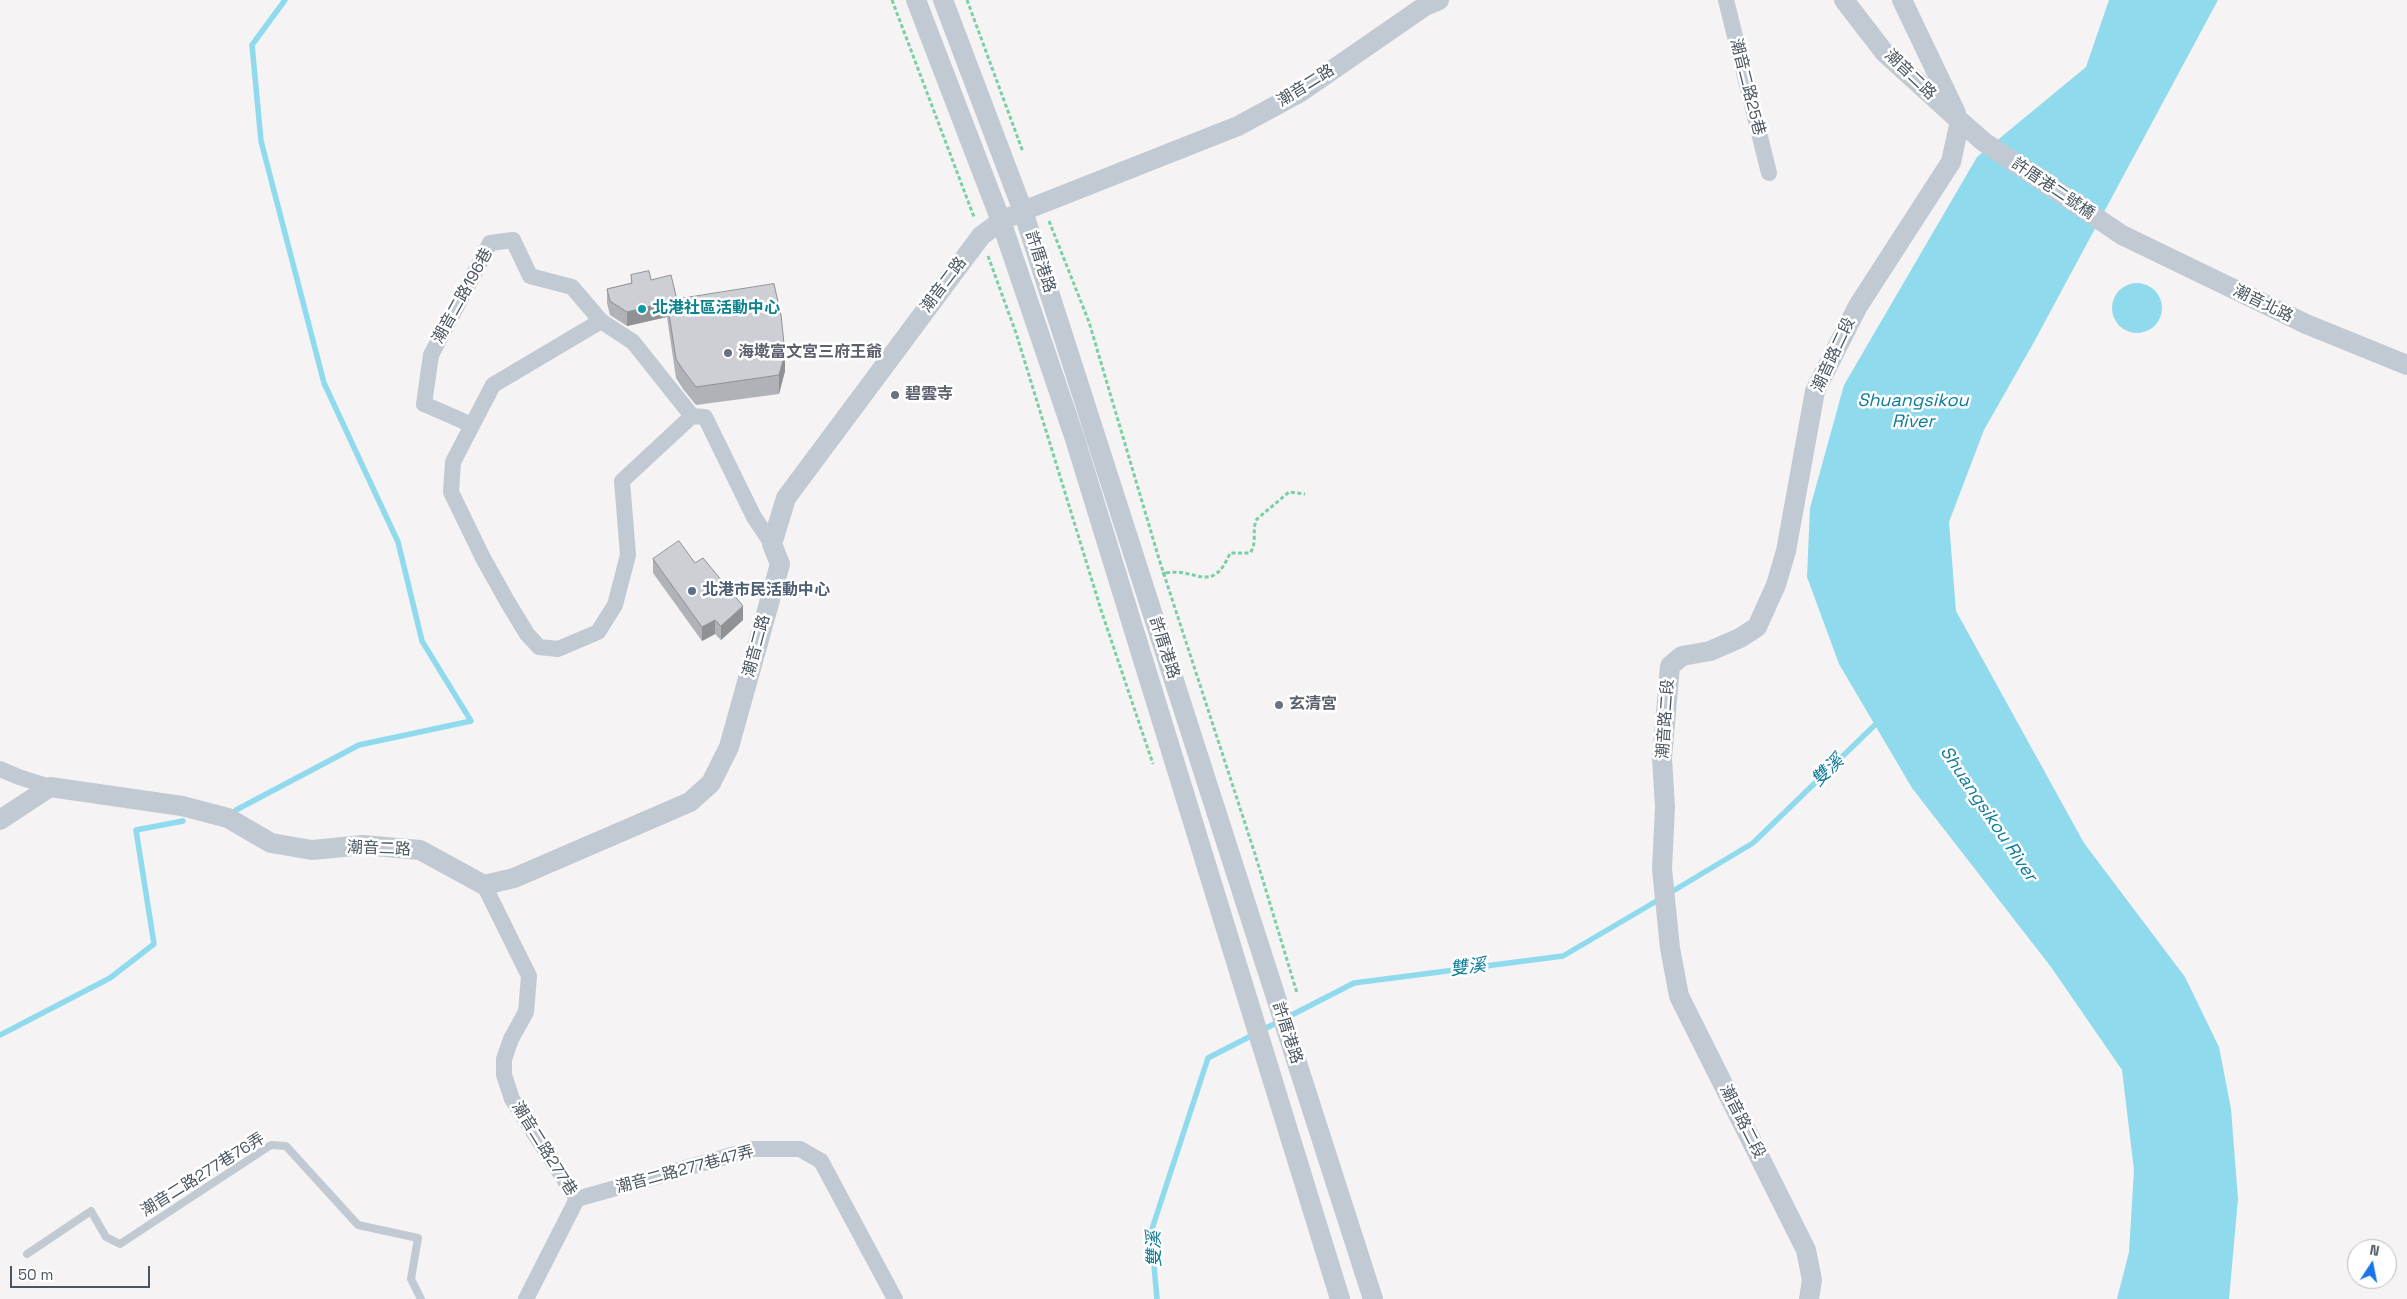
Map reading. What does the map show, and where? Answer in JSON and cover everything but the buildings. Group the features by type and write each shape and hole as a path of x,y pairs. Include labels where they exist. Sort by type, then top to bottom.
{"street":[{"name":"許厝港路","path":"916,0 1002,221 1075,439 1340,1299"},
{"name":"許厝港路","path":"943,0 1024,211 1372,1299"},
{"name":"潮音二路","path":"50,787 182,806 228,818 271,843 312,850 363,845 420,850 484,885 514,878 690,802 711,783 729,747 780,564 772,544 786,498 981,236 1002,221 1024,211 1238,126 1299,93 1425,6 1440,0"},
{"name":"潮音二路25巷","path":"1726,0 1769,173"},
{"name":"潮音二路","path":"1844,0 1884,52 1984,142"},
{"path":"1902,0 1960,121"},
{"name":"潮音路二段","path":"1809,1299 1812,1280 1806,1250 1679,996 1670,948 1662,868 1665,807 1662,758 1670,666 1682,656 1710,651 1740,638 1757,627 1776,585 1786,551 1815,392 1858,306 1951,162 1960,121"},
{"name":"許厝港二號橋","path":"1984,142 2122,235"},
{"name":"潮音北路","path":"2122,235 2306,324 2407,365"},
{"name":"潮音二路196巷","path":"472,425 424,404 431,355 490,244 513,240 530,276 572,287 601,321 633,342 692,416 705,417 754,517 772,544"},
{"path":"601,321 493,385 453,462 451,492 483,558 527,634 540,647 558,649 598,632 615,605 628,555 622,480 692,416"},
{"path":"0,769 19,778 50,787"},
{"path":"0,820 50,787"},
{"name":"潮音二路277巷","path":"484,885 530,976 526,1012 511,1040 504,1060 504,1075 512,1099 577,1199 526,1299"},
{"name":"潮音二路277巷47弄","path":"577,1199 753,1149 800,1149 821,1161 895,1299"}],"lane":[{"name":"潮音二路277巷76弄","path":"27,1254 91,1211 106,1237 120,1244 271,1145 286,1146 358,1225 418,1238 411,1279 420,1299"}],"path":[{"path":"892,0 1016,333 1102,612 1154,768"},
{"path":"967,0 1025,158"},
{"path":"1042,204 1089,322 1159,560 1255,854 1298,998"},
{"path":"1162,574 1178,572 1201,578 1216,575 1225,565 1230,553 1250,553 1255,546 1254,524 1257,519 1289,492 1304,494"}],"water":[{"name":"Shuangsikou River","path":"2109,0 2218,0 2034,342 1984,430 1949,522 1956,611 2084,843 2185,977 2219,1047 2231,1109 2238,1199 2229,1299 2117,1299 2129,1252 2134,1170 2122,1070 2051,967 1912,788 1839,664 1807,577 1810,508 1844,385 1977,157 2086,67"},
{"path":"2137,283 2151,287 2158,294 2162,308 2158,322 2151,329 2137,333 2123,329 2116,322 2112,308 2116,294 2123,287"}],"waterway":[{"path":"236,810 359,745 471,721 422,641 398,542 324,383 261,141 252,45 285,0"},
{"name":"雙溪","path":"1668,894 1753,843 1880,720"},
{"path":"0,1035 110,978 154,944 136,830 183,821"},
{"name":"雙溪","path":"1157,1299 1151,1232 1208,1058 1354,983 1563,956 1660,899"}],"place":[{"name":"北港社區活動中心","path":"642,309"},
{"name":"海墘富文宮三府王爺","path":"728,353"},
{"name":"碧雲寺","path":"895,395"},
{"name":"北港市民活動中心","path":"692,591"},
{"name":"玄清宮","path":"1279,705"}]}
